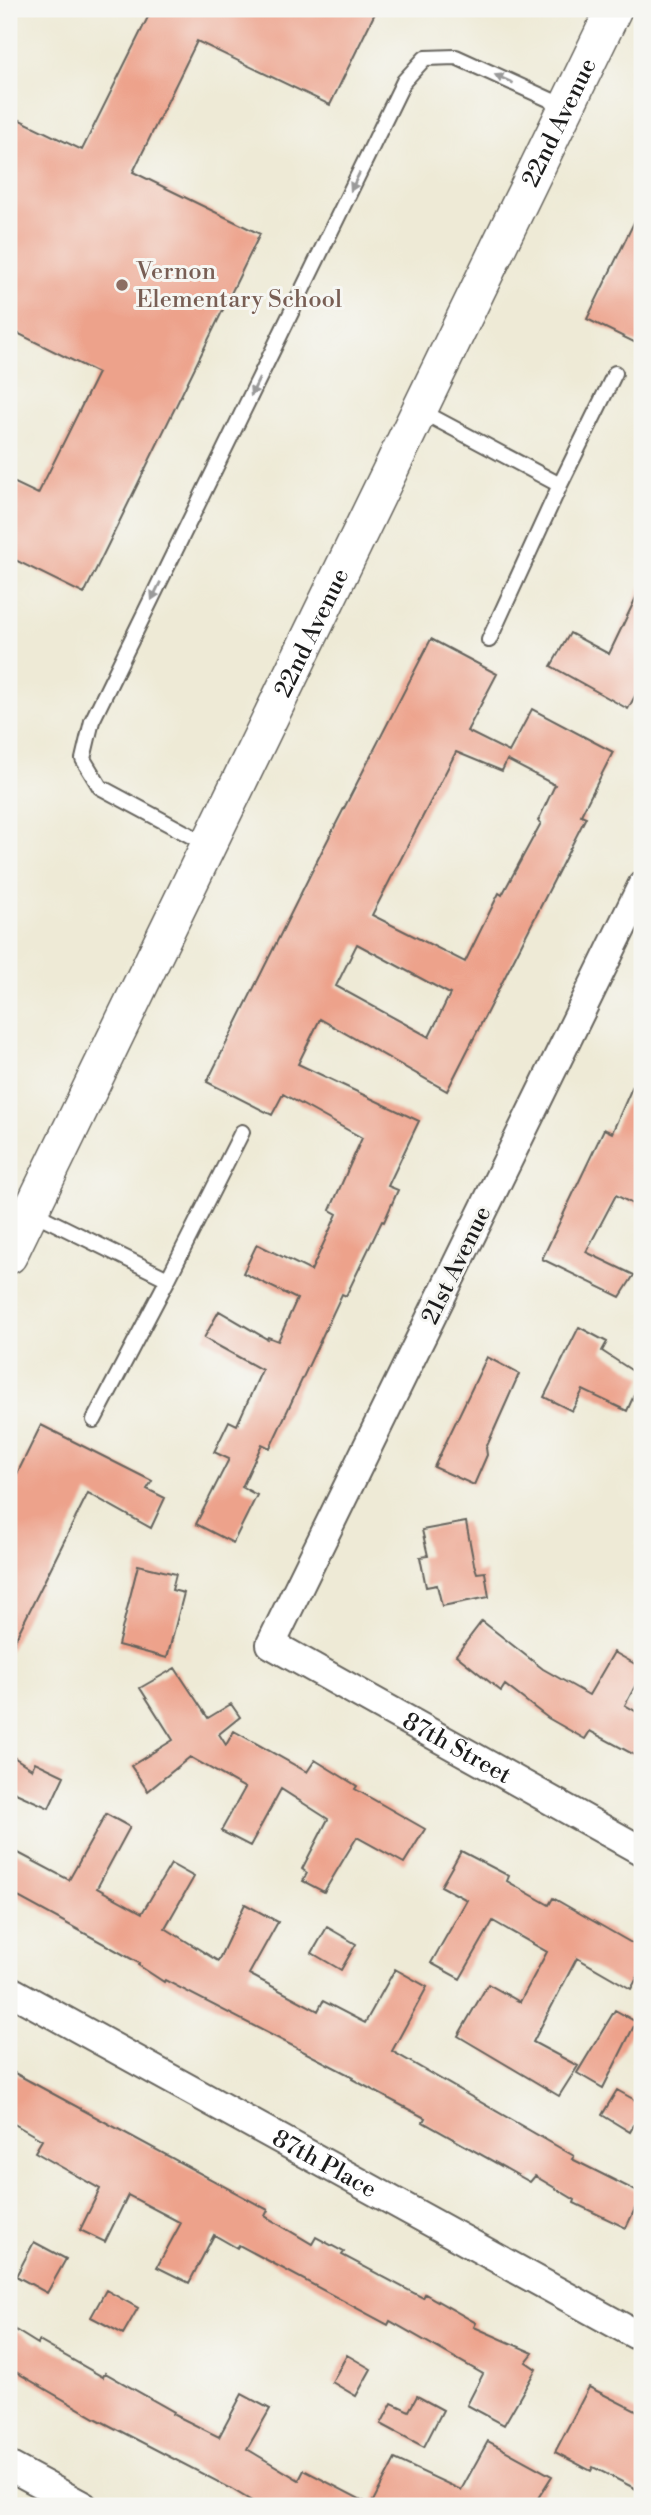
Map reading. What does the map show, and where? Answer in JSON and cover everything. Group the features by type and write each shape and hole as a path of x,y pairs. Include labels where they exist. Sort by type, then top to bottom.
{"street":[{"name":"22nd Avenue","path":"9,1256 614,9"},
{"name":"21st Avenue","path":"271,1644 642,887"},
{"name":"87th Street","path":"271,1644 642,1851"},
{"name":"87th Place","path":"9,1990 642,2338"},
{"path":"9,2466 83,2506"}],"lane":[{"path":"208,845 100,787 83,759 92,721 404,81 425,58 456,57 566,107"},
{"path":"489,640 615,373"},
{"path":"419,410 560,485"},
{"path":"94,1420 242,1132"},
{"path":"31,1211 168,1279"}],"building":[{"name":"Vernon Elementary School","path":"152,9 377,9 330,105 197,41 133,172 260,234 84,594 9,557 9,480 38,494 98,373 9,329 9,133 16,118 82,150"},
{"path":"642,206 642,346 587,319"},
{"path":"642,585 642,683 628,709 551,666 570,633 609,654"},
{"path":"431,639 497,674 467,731 509,752 532,709 613,752 581,815 586,817 447,1091 320,1019 298,1064 419,1121 388,1186 398,1190 384,1222 382,1221 346,1296 342,1294 270,1448 262,1444 242,1487 257,1495 233,1543 196,1524 229,1459 214,1452 229,1421 237,1425 262,1370 204,1338 219,1311 267,1339 268,1337 278,1341 297,1299 243,1273 257,1244 311,1271 337,1214 330,1210 362,1138 283,1094 272,1115 207,1082","holes":["456,752 502,771 507,760 555,785 538,821 541,823 502,895 499,893 465,962 372,915","357,944 450,994 429,1037 336,986"]},
{"path":"642,1065 642,1209 616,1195 586,1252 634,1275 620,1297 542,1259 604,1129 612,1133"},
{"path":"579,1327 607,1342 602,1351 642,1377 627,1411 583,1390 572,1411 544,1397"},
{"path":"487,1357 519,1374 486,1448 487,1455 474,1485 434,1467"},
{"path":"41,1425 152,1481 147,1489 165,1498 151,1528 88,1493 9,1652 9,1490"},
{"path":"466,1522 474,1564 477,1573 485,1572 489,1597 442,1606 437,1585 426,1587 420,1557 428,1556 422,1530"},
{"path":"138,1565 176,1574 172,1590 184,1593 167,1658 118,1645"},
{"path":"482,1621 543,1669 589,1695 614,1652 642,1668 625,1705 642,1715 642,1759 590,1731 585,1739 548,1718 505,1685 501,1691 456,1655"},
{"path":"175,1668 208,1718 231,1704 240,1717 219,1734 226,1745 234,1731 307,1772 315,1760 357,1786 355,1789 425,1829 404,1863 357,1837 324,1892 303,1881 307,1873 302,1869 328,1819 281,1789 250,1846 221,1831 245,1788 190,1757 148,1791 131,1766 173,1740 140,1688"},
{"path":"9,1754 32,1769 35,1762 64,1776 49,1808 9,1790"},
{"path":"106,1814 130,1827 97,1888 142,1913 171,1864 194,1877 165,1928 218,1961 245,1904 278,1922 249,1974 318,2011 323,2001 365,2023 395,1969 427,1987 392,2051 574,2156 572,2159 642,2194 626,2228 574,2203 575,2200 535,2176 530,2182 423,2122 425,2118 352,2079 353,2077 165,1980 164,1982 138,1965 139,1963 9,1892 9,1848 69,1880"},
{"path":"461,1851 509,1876 507,1881 549,1905 553,1898 642,1949 642,1969 631,1989 577,1958 533,2042 578,2066 559,2096 458,2036 488,1984 520,2002 547,1952 493,1921 460,1979 431,1963 467,1900 441,1886"},
{"path":"327,1927 356,1944 341,1970 312,1953"},
{"path":"615,2010 636,2022 603,2088 577,2073"},
{"path":"9,2070 268,2210 265,2216 312,2244 316,2237 344,2252 342,2255 423,2298 425,2294 476,2323 474,2327 533,2353 526,2362 536,2369 504,2425 467,2405 483,2374 390,2321 388,2325 239,2245 237,2248 214,2235 189,2283 157,2267 181,2223 128,2195 105,2242 80,2230 100,2189 35,2152 42,2140 9,2121"},
{"path":"617,2090 642,2104 642,2111 630,2132 602,2115"},
{"path":"34,2242 66,2259 47,2293 16,2276"},
{"path":"106,2290 138,2308 123,2334 91,2317"},
{"path":"9,2326 103,2377 105,2373 174,2412 173,2414 219,2437 242,2394 270,2409 247,2449 299,2480 304,2470 371,2505 395,2459 461,2490 488,2441 552,2476 533,2506 260,2506 97,2419 9,2368"},
{"path":"347,2355 371,2369 356,2396 332,2382"},
{"path":"589,2387 642,2414 642,2492 593,2467 591,2471 555,2452"},
{"path":"417,2396 443,2410 424,2447 381,2424 392,2403 409,2411"}],"place":[{"name":"Vernon Elementary School","path":"122,285"}]}
